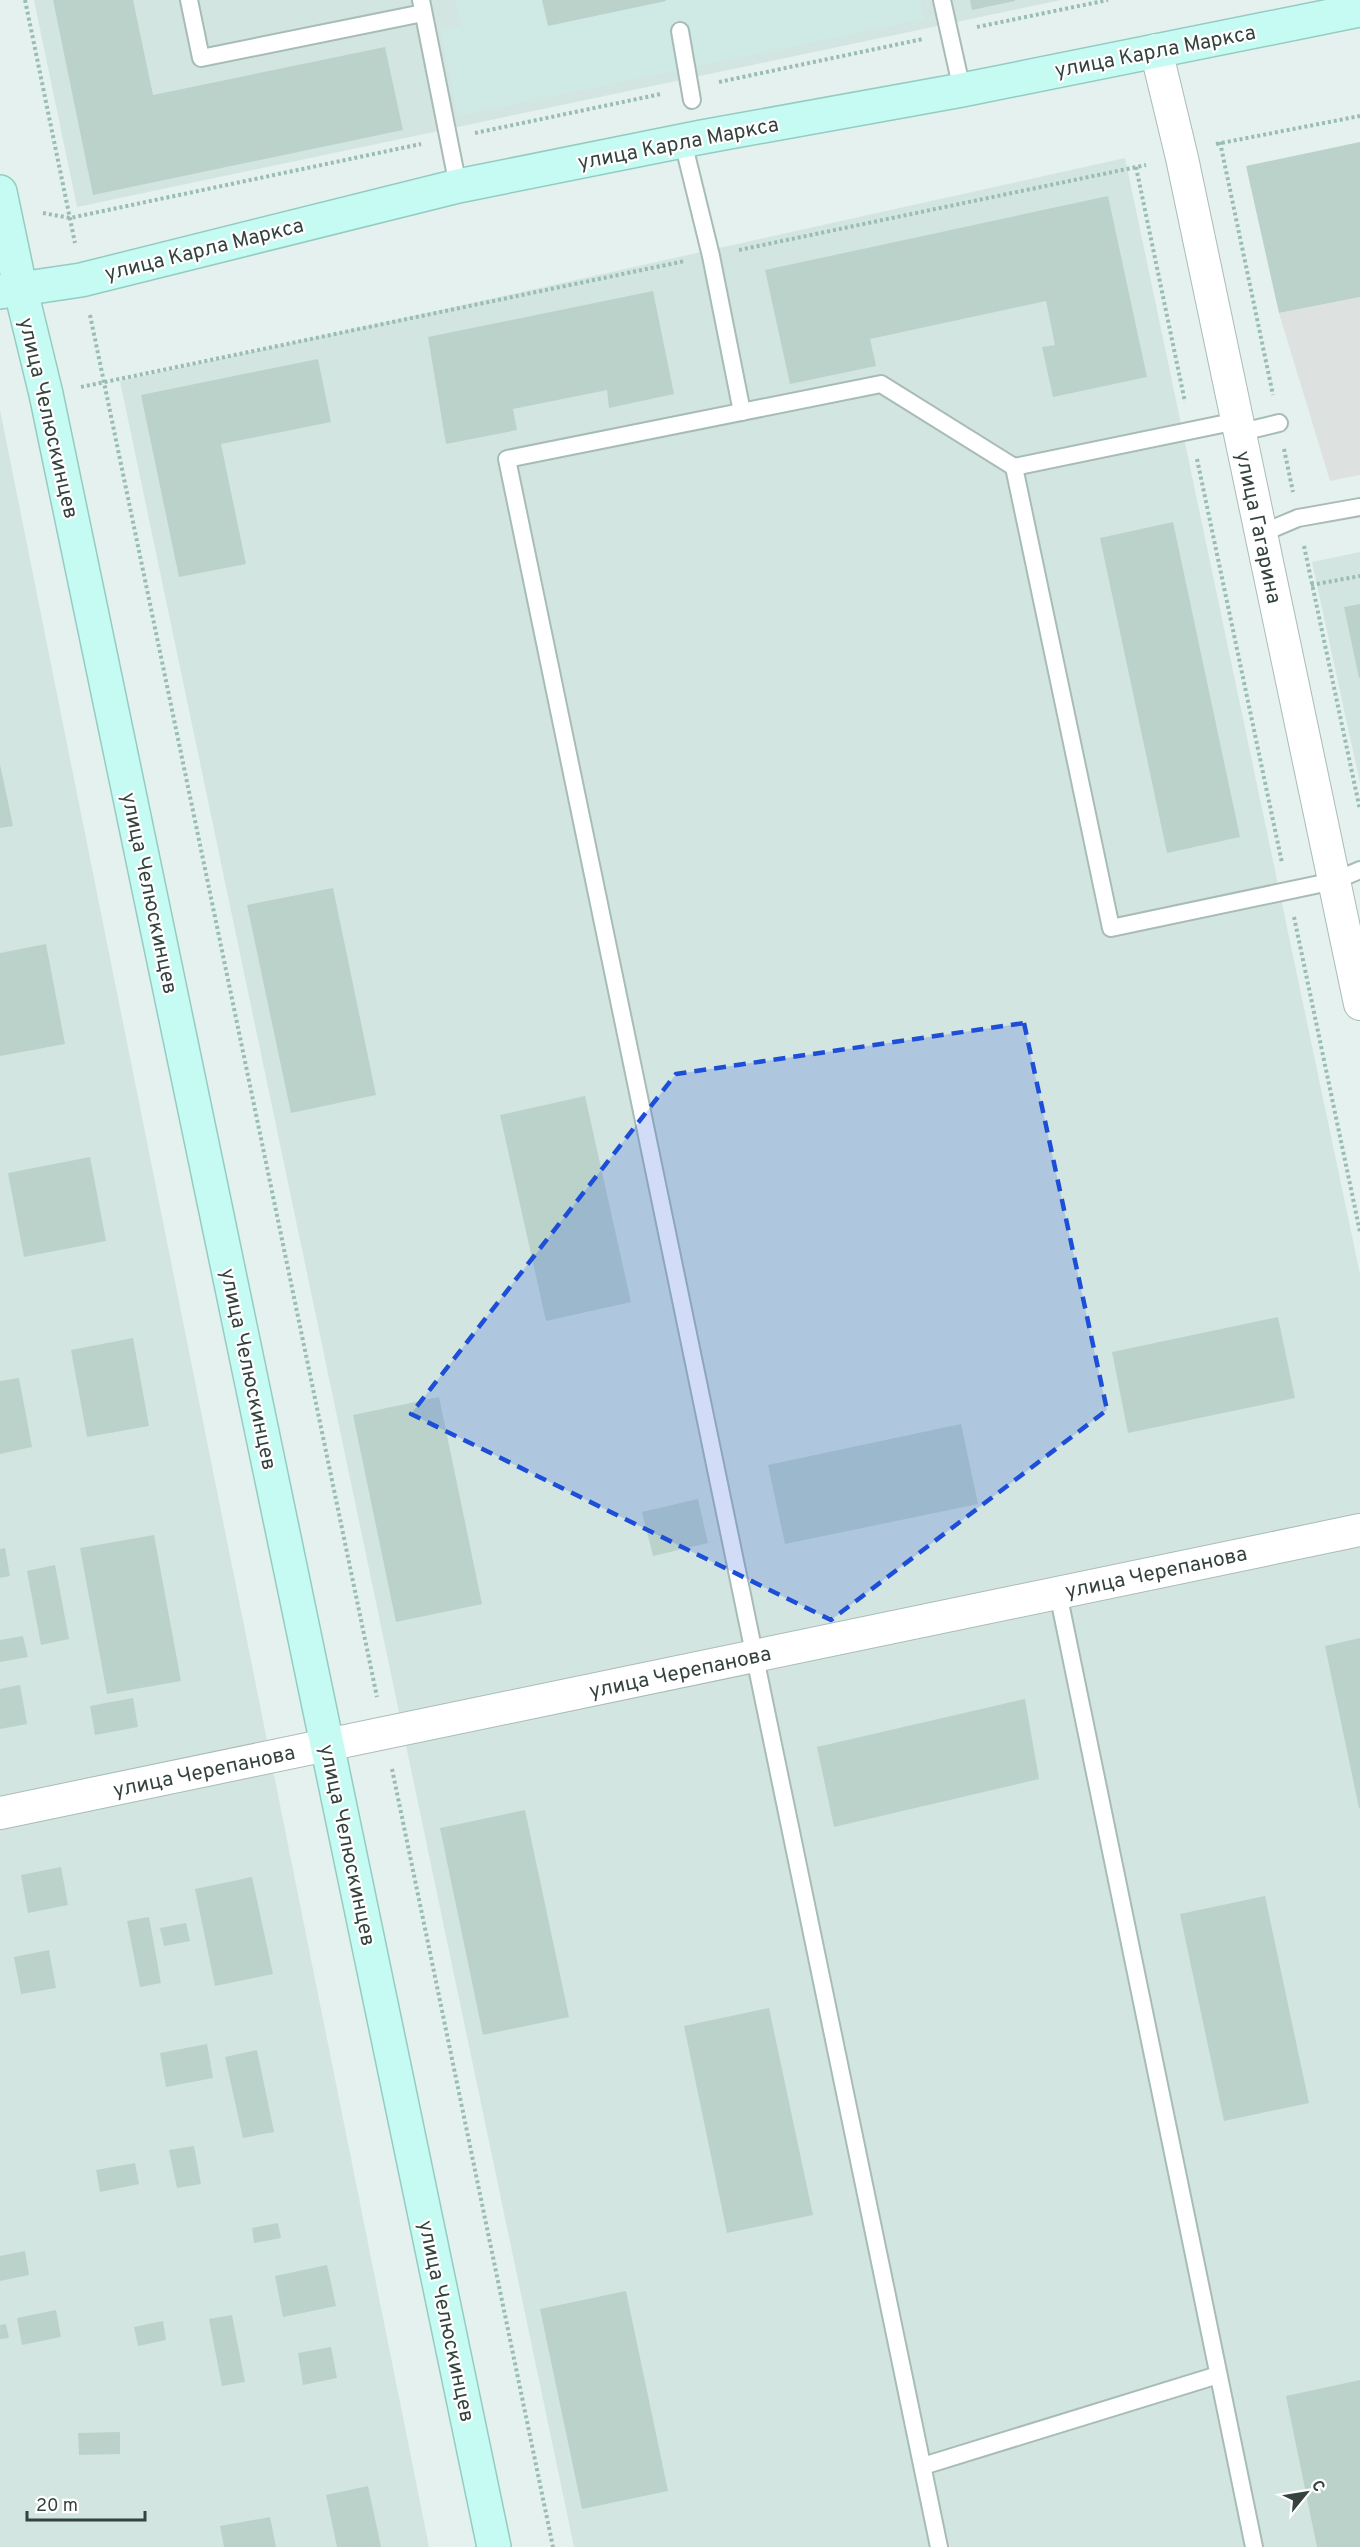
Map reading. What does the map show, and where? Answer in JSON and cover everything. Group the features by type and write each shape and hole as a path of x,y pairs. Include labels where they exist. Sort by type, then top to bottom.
{"street":[{"name":"улица Карла Маркса","path":"10,290 81,280 458,186 702,137 962,90 1360,10"},
{"name":"улица Гагарина","path":"1156,50 1182,158 1274,600 1347,875 1360,1004"},
{"name":"улица Челюскинцев","path":"1,199 10,290 46,394 494,2547"},
{"name":"улица Черепанова","path":"0,1813 1360,1530"}],"lane":[{"path":"189,0 201,58 422,6 458,186"},
{"path":"942,0 962,90"},
{"path":"680,31 692,94"},
{"path":"683,142 711,256 742,412"},
{"path":"939,2547 507,459 880,384 1014,467 1191,430 1279,423"},
{"path":"1014,467 1111,928 1288,891 1347,875"},
{"path":"1260,534 1298,518 1360,507"},
{"path":"1058,1593 1254,2547"},
{"path":"922,2466 1218,2374"}],"path":[{"path":"25,0 81,280 105,382 553,2547"},
{"path":"1,199 70,218 449,138 692,94 949,33 1108,0"},
{"path":"1220,142 1360,810"},
{"path":"1136,168 1360,1232"},
{"path":"1274,600 1312,585 1360,576"}],"highlighted area":[{"path":"1024,1023 1107,1410 831,1620 411,1414 676,1074"}],"shaded area":[{"path":"34,0 1061,0 77,207"},
{"path":"456,0 920,0 924,19 458,116 441,31 461,26"},
{"path":"1125,158 1360,1274 1360,2547 574,2547 120,381"},
{"path":"1360,297 1360,475 1330,481 1279,313"},
{"path":"0,410 429,2547 0,2547"},
{"path":"1360,552 1360,783 1312,562"}],"building":[{"path":"53,0 133,0 153,95 385,47 403,130 93,195"},
{"path":"542,0 666,0 666,1 548,26"},
{"path":"970,0 1015,0 1015,1 972,10"},
{"path":"1360,142 1360,297 1279,313 1246,166"},
{"path":"1108,196 1147,377 1053,397 1042,347 1055,345 1046,301 870,339 876,366 790,384 765,270"},
{"path":"653,291 674,394 609,408 607,390 513,409 517,430 446,444 428,337"},
{"path":"318,359 331,422 221,444 246,564 179,577 141,395"},
{"path":"1173,522 1240,837 1167,853 1100,538"},
{"path":"1360,604 1360,678 1359,678 1344,607"},
{"path":"0,764 13,826 0,828"},
{"path":"333,888 376,1095 291,1113 247,905"},
{"path":"46,944 65,1044 0,1056 0,953"},
{"path":"585,1096 631,1302 546,1321 500,1115"},
{"path":"90,1157 106,1241 24,1257 8,1173"},
{"path":"1278,1317 1295,1398 1128,1433 1112,1352"},
{"path":"133,1338 149,1426 87,1437 71,1350"},
{"path":"19,1378 32,1447 0,1454 0,1381"},
{"path":"439,1397 482,1604 396,1622 353,1415"},
{"path":"961,1424 978,1504 785,1544 768,1465"},
{"path":"698,1499 708,1543 653,1556 642,1512"},
{"path":"154,1535 181,1681 107,1694 80,1548"},
{"path":"5,1548 10,1576 0,1578 0,1549"},
{"path":"55,1565 69,1639 41,1645 27,1571"},
{"path":"23,1636 28,1657 0,1662 0,1640"},
{"path":"1360,1638 1360,1808 1359,1808 1325,1646"},
{"path":"20,1685 27,1724 0,1729 0,1689"},
{"path":"133,1698 138,1727 95,1735 90,1706"},
{"path":"1025,1699 1039,1779 834,1827 817,1747"},
{"path":"525,1810 569,2017 483,2035 440,1828"},
{"path":"61,1867 68,1905 28,1913 21,1875"},
{"path":"252,1877 273,1974 215,1986 195,1889"},
{"path":"1265,1896 1309,2103 1224,2121 1180,1914"},
{"path":"149,1917 161,1983 140,1987 127,1921"},
{"path":"186,1923 190,1941 164,1946 160,1928"},
{"path":"49,1950 56,1988 21,1994 14,1957"},
{"path":"769,2008 813,2215 727,2233 684,2026"},
{"path":"207,2044 213,2078 166,2087 160,2053"},
{"path":"257,2050 274,2132 243,2138 225,2057"},
{"path":"194,2146 201,2184 177,2188 169,2150"},
{"path":"135,2163 139,2184 100,2192 96,2170"},
{"path":"278,2223 281,2238 254,2243 252,2228"},
{"path":"25,2251 29,2275 0,2281 0,2256"},
{"path":"327,2265 336,2306 283,2317 275,2276"},
{"path":"626,2291 668,2491 582,2509 540,2309"},
{"path":"56,2310 61,2337 22,2345 17,2318"},
{"path":"232,2315 245,2382 222,2386 209,2319"},
{"path":"163,2321 166,2340 138,2346 134,2327"},
{"path":"6,2324 9,2338 0,2339 0,2325"},
{"path":"331,2347 337,2378 303,2385 298,2353"},
{"path":"1360,2380 1360,2547 1317,2547 1286,2396"},
{"path":"120,2432 120,2454 79,2455 78,2433"},
{"path":"368,2486 381,2547 337,2547 326,2495"},
{"path":"270,2517 276,2547 224,2547 220,2526"}]}
